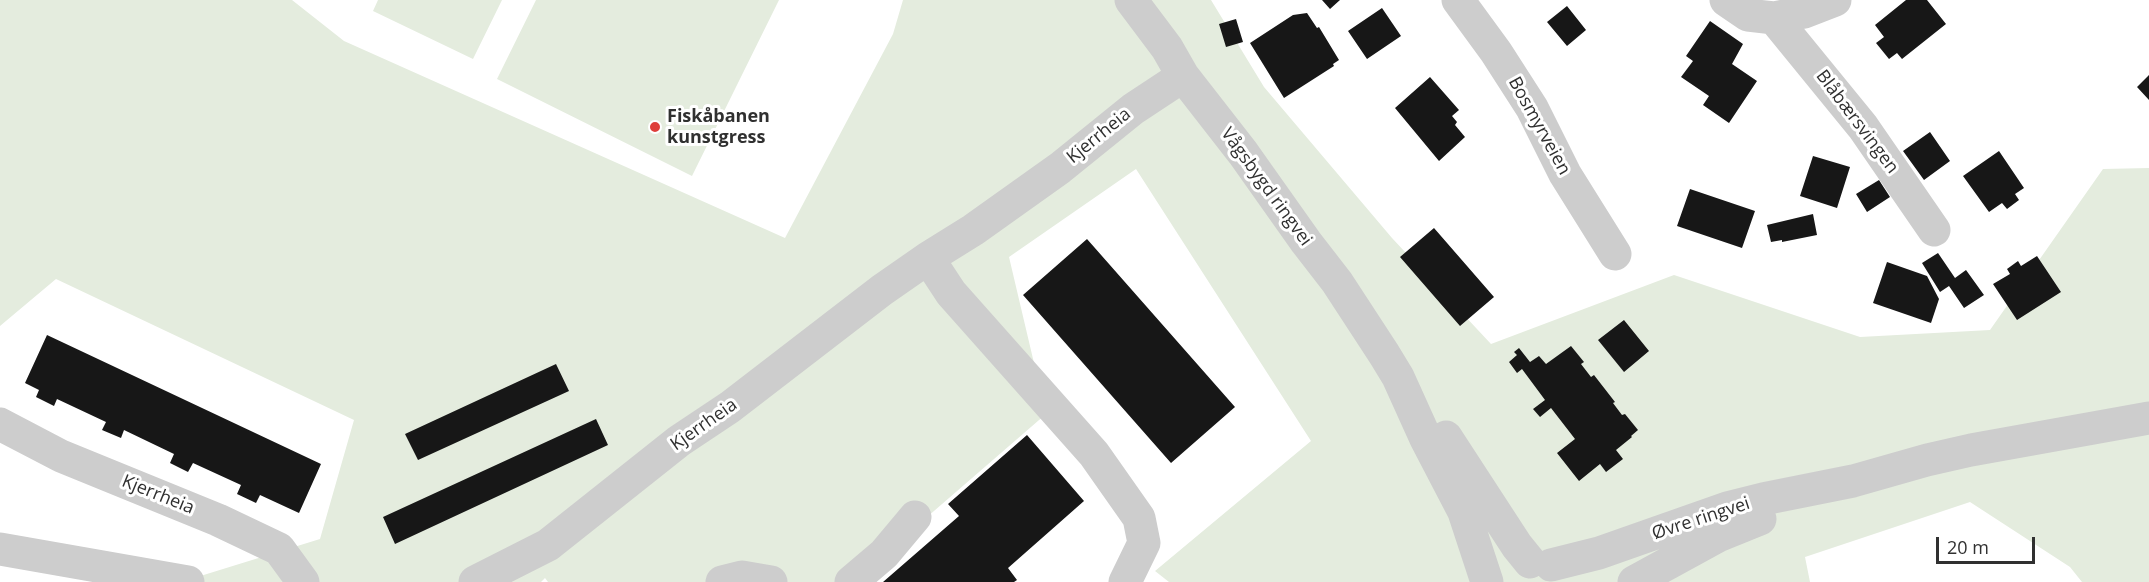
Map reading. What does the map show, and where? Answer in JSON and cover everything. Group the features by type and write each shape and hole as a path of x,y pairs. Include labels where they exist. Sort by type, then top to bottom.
{"street":[{"name":"Vågsbygd ringvei","path":"1131,0 1167,48 1183,76 1243,153 1337,282 1398,377 1426,439 1464,512 1487,582"},
{"name":"Bosmyrveien","path":"1458,0 1496,52 1526,99 1557,159 1616,254"},
{"path":"1726,0 1749,15 1774,18 1804,12 1835,0"},
{"name":"Blåbærsvingen","path":"1774,18 1788,38 1814,65 1863,127 1934,230"},
{"name":"Kjerrheia","path":"475,582 548,545 678,441 730,406 882,290 982,224 1060,168 1133,109 1183,76"},
{"path":"928,258 951,293 1094,454 1139,518 1144,543 1125,582"},
{"name":"Vågsbygd ringvei","path":"1398,377 1423,399 1517,546 1552,570"},
{"name":"Øvre ringvei","path":"1494,582 1514,566 1552,570 1727,508 1853,480 1971,450 2149,418"},
{"name":"Kjerrheia","path":"0,424 62,456 218,520 279,549 303,582"},
{"name":"Øvre ringvei","path":"1634,582 1718,536 1853,480"},
{"path":"851,582 884,554 915,517"},
{"path":"0,549 72,573 188,582"},
{"path":"722,582 742,577 771,582"}],"shaded area":[{"path":"0,0 292,0 344,41 785,238 893,34 903,0 1211,0 1264,87 1392,238 1491,344 1674,275 1860,337 1990,330 2103,169 2149,168 2149,582 2082,582 2070,567 1970,502 1805,557 1810,582 1169,582 1155,571 1311,441 1136,169 1009,257 1046,414 852,582 548,582 545,578 541,582 181,582 320,539 354,420 56,279 0,326"},
{"path":"378,0 502,0 473,59 373,11"},
{"name":"Fiskåbanen kunstgress","path":"536,0 779,0 692,176 497,79"}],"building":[{"path":"1322,0 1340,0 1330,9"},
{"path":"1906,0 1927,0 1946,24 1902,59 1897,53 1889,59 1876,43 1884,37 1875,25"},
{"path":"1567,6 1586,30 1567,46 1547,22"},
{"path":"1382,8 1401,36 1367,59 1348,31"},
{"path":"1307,13 1317,28 1319,27 1339,60 1333,64 1334,66 1284,98 1250,43 1293,15"},
{"path":"1236,19 1243,42 1226,47 1219,24"},
{"path":"1710,21 1743,44 1732,64 1757,81 1729,123 1703,105 1709,96 1681,77 1693,61 1686,56"},
{"path":"2149,75 2149,100 2137,87"},
{"path":"1430,77 1459,110 1452,116 1457,122 1455,125 1465,137 1439,161 1395,108"},
{"path":"1930,132 1950,161 1924,180 1903,151"},
{"path":"1999,151 2024,188 2015,194 2019,200 2007,209 2002,203 1989,212 1963,176"},
{"path":"1813,156 1850,167 1837,208 1800,196"},
{"path":"1879,180 1890,197 1867,212 1856,194"},
{"path":"1690,189 1755,211 1742,248 1677,226"},
{"path":"1813,214 1817,235 1771,242 1767,225"},
{"path":"1434,228 1494,297 1460,326 1400,257"},
{"path":"1087,239 1235,407 1171,463 1023,295"},
{"path":"1938,253 1955,278 1966,270 1984,295 1964,308 1949,286 1940,292 1922,263"},
{"path":"2037,256 2061,292 2017,320 1993,284 2010,274 2007,269 2018,261 2021,266"},
{"path":"1887,262 1927,276 1939,299 1931,323 1873,303"},
{"path":"1624,320 1649,351 1624,372 1598,340"},
{"path":"47,335 321,464 299,513 260,495 256,503 237,494 241,485 193,463 188,472 170,463 174,454 124,430 121,438 102,430 106,422 57,399 54,406 36,397 39,390 25,383"},
{"path":"1571,346 1584,362 1581,364 1591,377 1594,375 1622,415 1625,414 1638,430 1616,450 1623,459 1606,472 1600,464 1579,481 1557,453 1575,439 1551,408 1540,417 1533,409 1545,400 1522,369 1517,373 1509,362 1517,355 1514,352 1519,348 1530,362 1539,356 1546,364"},
{"path":"556,364 569,391 418,460 405,434"},
{"path":"596,419 608,445 395,544 383,517"},
{"path":"1027,435 1084,501 1008,568 1017,580 1014,582 883,582 959,516 948,504"}],"place":[{"name":"Fiskåbanen kunstgress","path":"655,127"}]}
